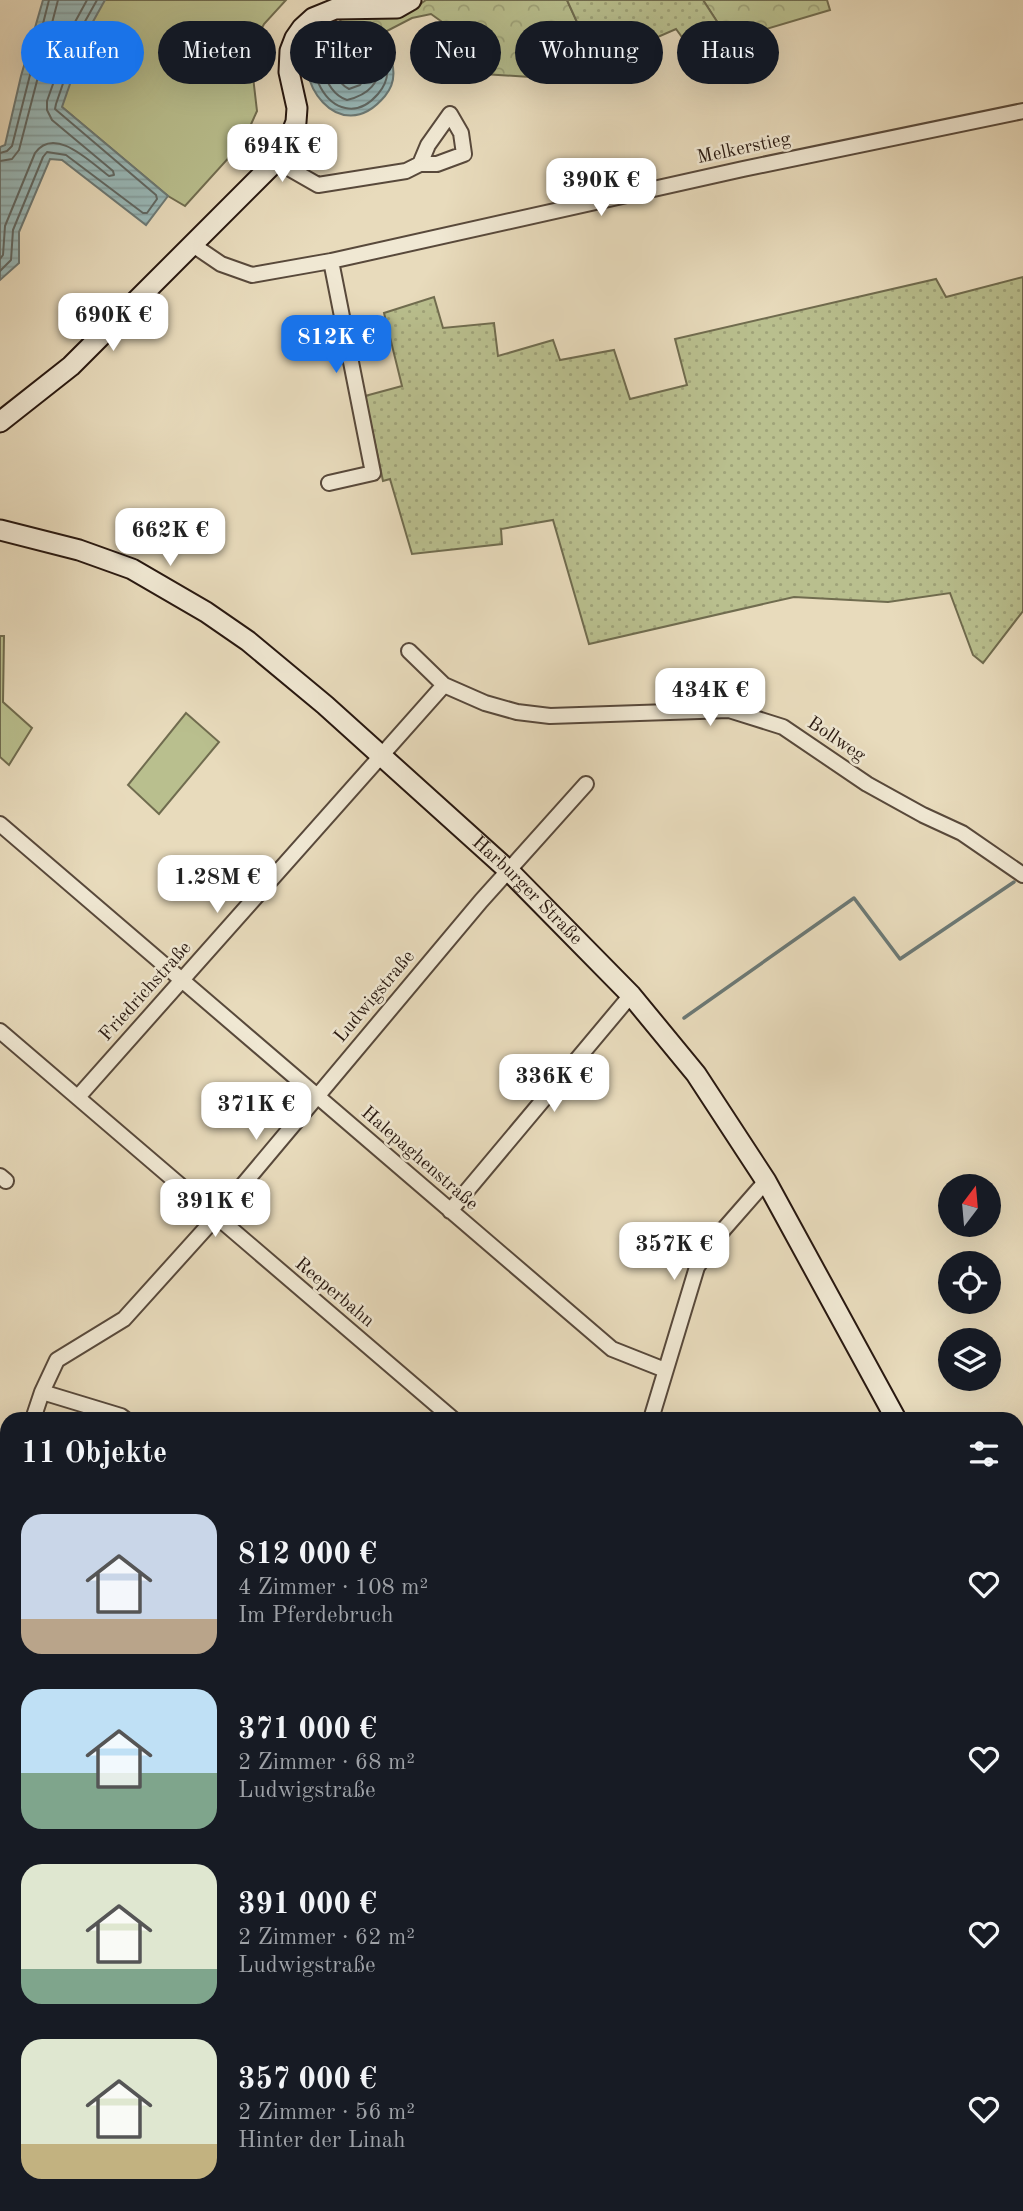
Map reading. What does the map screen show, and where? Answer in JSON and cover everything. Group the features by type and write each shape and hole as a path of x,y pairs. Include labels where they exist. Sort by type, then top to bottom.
{"street":[{"path":"0,422 71,366 276,161 286,147 296,122 289,72 290,51 302,28 313,18 335,9 397,8 411,0"},
{"name":"Melkerstieg","path":"193,245 221,264 252,275 331,261 743,169 1023,111"},
{"path":"276,161 318,185 406,171 420,164"},
{"path":"329,483 373,472 331,261"},
{"name":"Harburger Straße","path":"0,530 79,550 132,569 206,612 282,669 508,870 631,995 696,1074 766,1181 892,1412"},
{"name":"Bollweg","path":"409,651 444,685 485,703 517,712 550,716 729,710 783,727 867,784 962,833 1023,875"},
{"path":"381,755 444,685"},
{"name":"Friedrichstraße","path":"78,1097 381,755"},
{"name":"Ludwigstraße","path":"35,1412 57,1360 124,1319 216,1217 508,870 586,784"},
{"name":"Halepaghenstraße","path":"0,824 612,1349 665,1370"},
{"path":"450,1211 631,995"},
{"name":"Reeperbahn","path":"0,1031 445,1412"},
{"path":"653,1412 697,1267 724,1229 766,1181"},
{"path":"42,1392 108,1412"}],"green space":[{"path":"43,0 286,0 267,21 158,21 158,84 254,84 257,111 243,142 185,206 168,196 62,107 58,84 144,84 144,21 47,21"},
{"path":"426,0 567,0 577,21 515,21 515,76 501,75 501,21 441,21 431,14 412,18 396,26 396,21 340,21 344,14 375,18 403,16"},
{"path":"567,0 703,0 717,21 677,21 677,30 663,35 663,21 577,21"},
{"path":"703,0 827,0 830,10 779,25 779,21 717,21"},
{"path":"1023,277 1023,611 983,663 973,655 950,593 888,602 794,597 589,644 553,520 501,529 502,544 412,554 390,479 383,481 365,396 402,386 384,313 434,297 443,328 494,323 498,356 553,340 560,360 614,350 630,399 687,385 675,339 936,279 946,297"},
{"path":"0,636 4,636 3,702 32,728 9,765 0,757"},
{"path":"186,713 219,742 159,814 128,785"}],"water":[{"path":"43,0 105,0 93,21 37,21"},
{"path":"21,76 21,84 70,84 62,107 168,196 146,225 62,160 50,159 19,232 19,263 0,280 0,147 5,145"},
{"path":"312,84 391,84 385,96 368,111 351,116 336,112 323,102"}],"waterway":[{"path":"684,1018 854,898 900,959 1014,882"}]}
